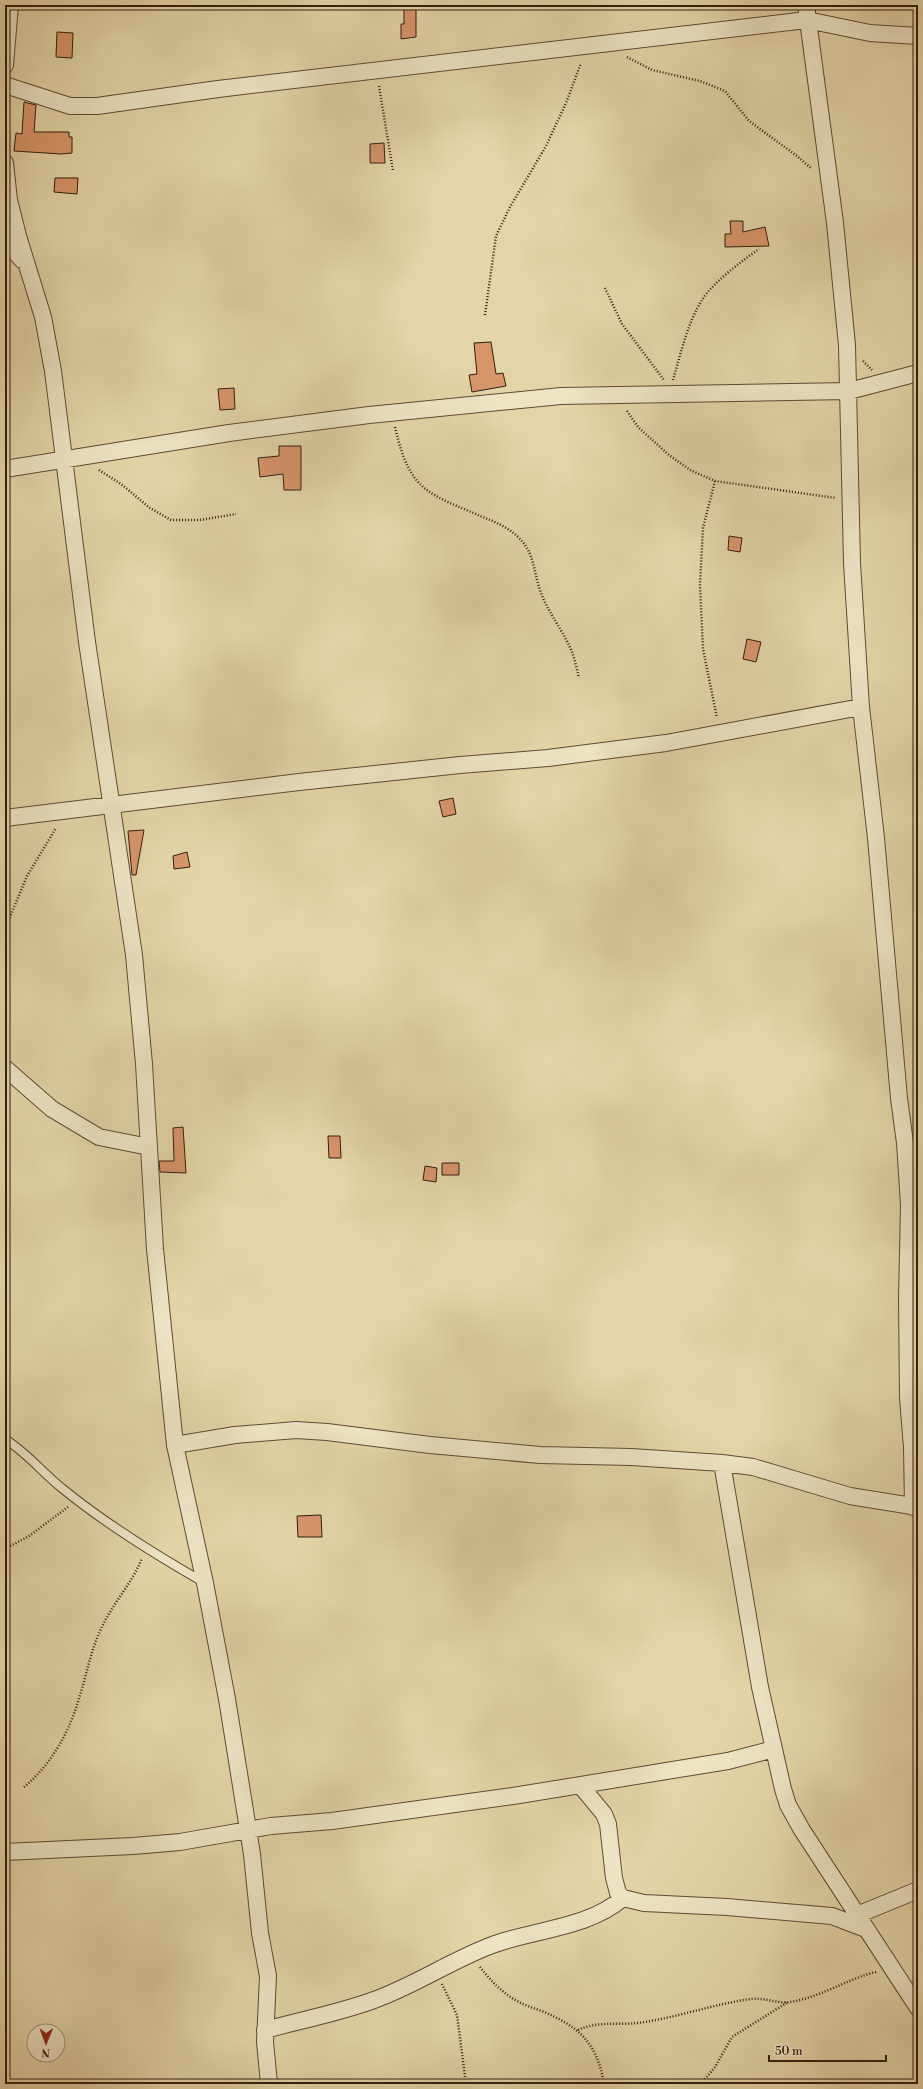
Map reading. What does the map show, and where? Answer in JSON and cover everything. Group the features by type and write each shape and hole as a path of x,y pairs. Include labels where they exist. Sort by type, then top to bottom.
{"street":[{"path":"5,65 10,5"},
{"path":"175,1445 235,1435 296,1430 327,1432 430,1445 540,1455 631,1457 722,1463 753,1467 850,1496 915,1507 908,1398 907,1299 909,1205 906,1151 861,707 852,563 849,391 846,345 830,186 807,13"},
{"path":"5,85 70,106 97,106 218,89 585,47 807,13 870,33 918,36"},
{"path":"5,163 9,200 26,264 43,317 70,459 110,804 124,884 134,955 149,1147 155,1249 175,1445 205,1583 227,1699 255,1875 260,1933 268,1976 265,2030 268,2084"},
{"path":"5,240 26,264"},
{"path":"5,469 229,433 392,413 561,396 617,396 672,391 849,391 918,373"},
{"path":"5,818 110,804 444,766 548,758 666,743 861,707"},
{"path":"5,1068 52,1109 99,1137 149,1147"},
{"path":"722,1463 749,1629 783,1789 794,1816 918,2008"},
{"path":"5,1852 158,1845 217,1837 247,1830 362,1817 580,1785 728,1761 774,1749"},
{"path":"580,1785 604,1814 608,1824 614,1878 618,1892 623,1898 644,1903 727,1907 832,1916 866,1929"},
{"path":"857,1915 918,1890"},
{"path":"265,2030 374,2001 414,1983 470,1954 498,1944 590,1917 613,1906 623,1898"}],"lane":[{"path":"5,1439 78,1499 146,1549 205,1583"}],"path":[{"path":"614,43 629,58 652,70 700,81 725,91 749,121 798,156 830,186"},
{"path":"485,315 496,236 510,207 532,171 566,104 576,78 585,47"},
{"path":"377,72 393,171"},
{"path":"672,391 694,314 703,298 736,265 759,249"},
{"path":"605,288 622,324 672,391"},
{"path":"846,345 884,381"},
{"path":"617,396 638,427 669,455 690,470 715,481 851,500"},
{"path":"392,413 403,458 413,478 423,488 444,501 506,528 521,540 529,550 541,592 572,652 579,678"},
{"path":"70,459 121,484 150,508 171,520 200,520 236,514"},
{"path":"715,481 703,528 700,585 703,649 720,734"},
{"path":"5,929 27,876 66,810"},
{"path":"5,1549 29,1536 78,1499"},
{"path":"24,1787 40,1774 59,1747 80,1696 100,1630 111,1607 136,1572 146,1549"},
{"path":"470,1954 489,1979 503,1992 519,2003 564,2021 578,2030 589,2042 597,2059 604,2084"},
{"path":"701,2084 715,2067 732,2036 789,2002 807,1997 866,1975 892,1969"},
{"path":"435,1972 457,2016 466,2084"},
{"path":"578,2030 597,2025 636,2023 660,2019 705,2007 751,1999 762,1998 789,2002"}],"building":[{"path":"404,8 416,8 416,37 401,39 401,24 404,24"},
{"path":"57,32 73,33 72,58 56,57"},
{"path":"24,102 36,105 34,132 69,132 69,137 72,137 72,153 61,154 14,151 16,133 22,134"},
{"path":"384,143 385,163 370,163 370,144"},
{"path":"55,178 78,178 77,194 54,192"},
{"path":"730,221 743,221 743,232 765,227 769,246 725,247 725,234 731,234"},
{"path":"491,342 496,374 503,373 506,386 472,392 469,375 477,374 474,343"},
{"path":"234,388 235,409 220,410 218,389"},
{"path":"279,446 301,446 301,490 284,490 283,474 260,477 258,458 279,456"},
{"path":"729,536 742,538 740,552 728,550"},
{"path":"747,639 761,642 756,662 743,659"},
{"path":"453,798 456,814 443,817 439,801"},
{"path":"144,830 136,875 132,875 128,831"},
{"path":"187,852 190,867 174,869 173,856"},
{"path":"183,1127 186,1173 160,1172 159,1161 174,1161 173,1128"},
{"path":"328,1136 340,1136 341,1158 329,1158"},
{"path":"442,1163 459,1163 459,1175 442,1175"},
{"path":"425,1166 437,1168 436,1182 423,1180"},
{"path":"321,1515 322,1537 298,1537 297,1516"}]}
